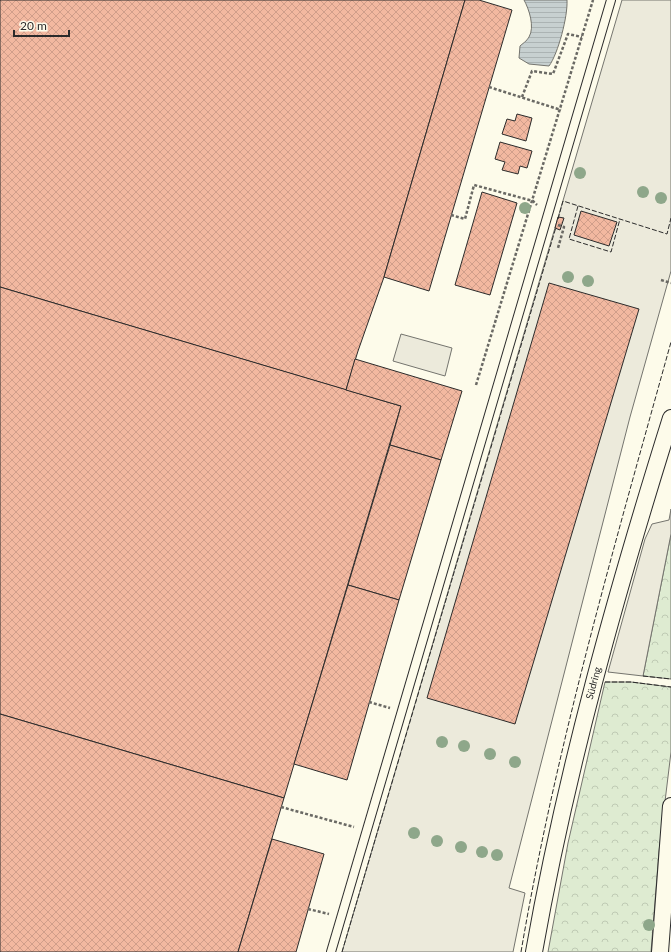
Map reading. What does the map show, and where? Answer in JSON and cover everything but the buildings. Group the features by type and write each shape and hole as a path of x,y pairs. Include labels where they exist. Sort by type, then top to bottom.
{"street":[{"name":"Südring","path":"534,952 565,798 593,683 671,418"},
{"path":"660,952 671,806"}],"lane":[{"path":"331,952 611,0"}],"path":[{"path":"476,385 593,0"},
{"path":"522,97 532,71 553,74 568,34 582,37"},
{"path":"489,87 577,115"},
{"path":"452,215 465,218 474,184 533,201 556,225 564,227 558,248"},
{"path":"661,280 671,283"},
{"path":"369,702 402,712"},
{"path":"281,807 366,830"},
{"path":"308,909 341,918"}],"green space":[{"path":"671,534 671,679 643,676"},
{"path":"605,682 631,682 671,687 671,752 659,851 651,952 548,952 568,843"}],"shaded area":[{"path":"524,0 567,0 562,34 556,53 549,66 529,64 519,58 520,46 526,41 531,33 528,8"},
{"path":"622,0 671,0 671,271 630,417 509,888 525,893 513,952 342,952"},
{"path":"401,334 452,348 445,376 393,361"},
{"path":"671,509 671,534 643,676 608,672 645,539 652,524 669,520"}],"fence":[{"path":"558,219 563,201 667,234 671,218"},
{"path":"578,206 569,239 611,252 620,219"},
{"path":"342,952 556,227"},
{"path":"521,952 551,798 569,722 608,569 671,342"},
{"path":"643,676 671,679"},
{"path":"605,682 631,682 671,687"}]}
